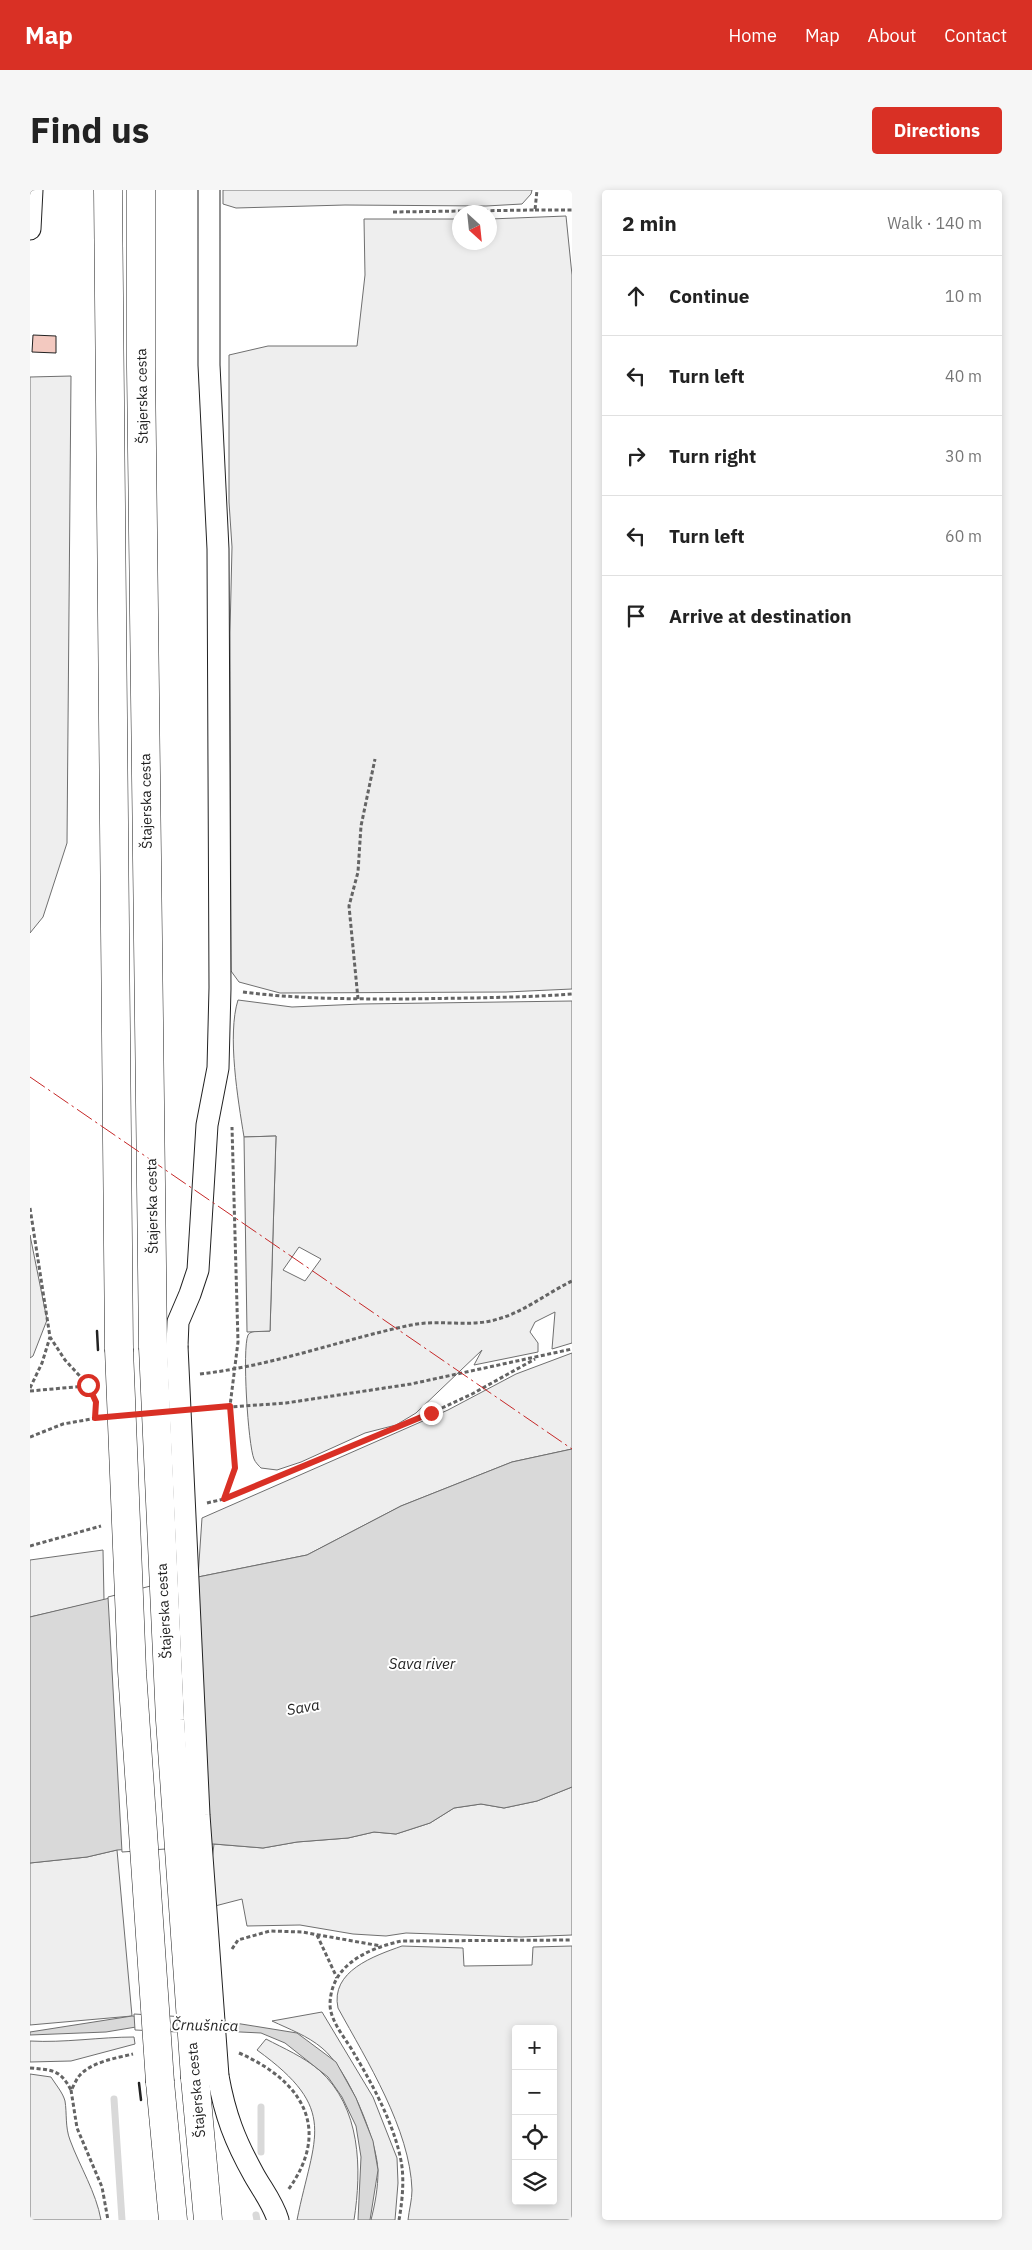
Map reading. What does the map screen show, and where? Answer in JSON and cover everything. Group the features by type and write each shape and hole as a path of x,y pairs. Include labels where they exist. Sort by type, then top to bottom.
{"main road":[{"path":"108,190 119,1349 136,1733 160,2082 173,2220"},
{"name":"Štajerska cesta","path":"141,190 141,367 165,1347 168,1692 206,2077 208,2220"}],"street":[{"path":"30,229 32,190"},
{"path":"165,1347 178,1322 198,1270 207,1125 218,1068 220,988 218,549 209,365 210,190"},
{"path":"206,2077 224,2110 231,2129 255,2177 275,2209 278,2220"}],"path":[{"path":"536,210 537,190"},
{"path":"393,212 572,210"},
{"path":"358,999 349,906 358,872 361,826 375,759"},
{"path":"220,988 282,997 358,999 510,998 572,994"},
{"path":"224,1499 235,1468 230,1406 238,1342 232,1126"},
{"path":"30,1208 50,1337 65,1360 88,1385 96,1402"},
{"path":"234,1370 413,1325 478,1323 497,1320 572,1281"},
{"path":"30,1388 42,1364 50,1337"},
{"path":"192,1410 286,1403 411,1384 572,1349"},
{"path":"205,1503 224,1499 431,1413 472,1394 538,1357"},
{"path":"95,1410 95,1418"},
{"path":"30,1437 63,1424 105,1418"},
{"path":"30,1546 111,1524"},
{"path":"228,1956 238,1940 270,1931 316,1934 382,1946"},
{"path":"316,1934 337,1978"},
{"path":"399,2220 403,2187 402,2167 397,2147 386,2116 356,2055 333,2015 330,2005 337,1978 344,1968 356,1958 382,1946 411,1940 572,1940"},
{"path":"71,2090 77,2128 102,2187 108,2220"}],"shaded area":[{"path":"223,190 532,190 531,194 522,204 497,205 345,205 236,208 223,204"},
{"path":"566,216 572,275 572,989 506,992 280,993 239,982 231,971 230,632 232,547 229,502 229,355 268,346 357,346 365,275 364,219 452,219 452,250 497,250 497,219"},
{"path":"71,376 67,843 43,917 30,933 30,377"},
{"path":"238,1000 292,1007 361,1004 572,1001 572,1343 552,1349 555,1312 535,1322 530,1332 538,1343 538,1352 474,1365 482,1350 416,1413 396,1425 365,1433 301,1462 277,1470 261,1468 254,1459 250,1436 246,1344 250,1333 270,1331 276,1136 244,1137 233,1049 235,1014","holes":["299,1247 321,1259 305,1281 283,1270"]},
{"path":"276,1136 270,1331 247,1332 244,1137"},
{"path":"30,1235 47,1320 33,1356 30,1358"},
{"path":"572,1353 572,1449 512,1462 401,1506 307,1555 198,1577 202,1518 448,1410 516,1374"},
{"path":"103,1550 104,1600 30,1617 30,1560"},
{"path":"572,1787 572,1935 521,1937 406,1933 386,1936 353,1934 300,1925 247,1926 242,1899 215,1906 212,1860 214,1844 263,1848 297,1842 348,1838 374,1832 396,1834 430,1823 454,1808 481,1804 504,1808 537,1801"},
{"path":"117,1850 132,2016 30,2025 30,1863 87,1857"},
{"path":"402,1946 463,1948 464,1966 532,1965 533,1947 572,1946 572,2220 408,2220 412,2190 404,2143 374,2073 338,2008 337,1995 347,1975 367,1960"},
{"path":"322,2012 373,2097 397,2158 398,2183 395,2220 371,2220 377,2184 376,2157 359,2105 341,2071 332,2058 317,2044 272,2021"},
{"path":"134,2037 135,2044 71,2061 30,2062 30,2041"},
{"path":"266,2039 313,2065 333,2085 343,2102 351,2120 358,2160 357,2200 354,2220 297,2220 314,2145 314,2126 311,2108 301,2090 283,2071 257,2050"},
{"path":"30,2074 51,2077 63,2095 68,2135 92,2190 101,2220 30,2220"}],"water":[{"name":"Sava river","path":"572,1449 572,1787 537,1801 504,1808 481,1804 454,1808 430,1823 396,1834 374,1832 348,1838 297,1842 263,1848 214,1844 117,1850 87,1857 30,1863 30,1617 198,1577 307,1555 401,1506 512,1462"},
{"name":"Črnušnica","path":"132,2016 235,2023 297,2033 336,2062 356,2098 373,2141 378,2170 370,2220 358,2220 361,2157 356,2126 342,2097 328,2077 285,2043 261,2033 136,2027 106,2032 30,2035 30,2032"}],"pier":[{"path":"193,1575 209,1846 122,1852 108,1597"},
{"path":"134,2014 221,2019 223,2034 135,2030"}],"building":[{"path":"33,335 56,336 56,353 32,352"}],"waterway":[{"path":"114,2099 122,2220"},
{"path":"261,2107 261,2152"},
{"path":"256,2215 257,2220"}],"wall":[{"path":"97,1331 98,1350"},
{"path":"139,2083 141,2100"}],"power":[{"path":"30,1077 572,1449"}],"route":[{"path":"88,1385 96,1402 95,1418 230,1406 235,1468 224,1499 431,1413"}],"water label":[{"name":"Sava","path":"303,1707"}]}
